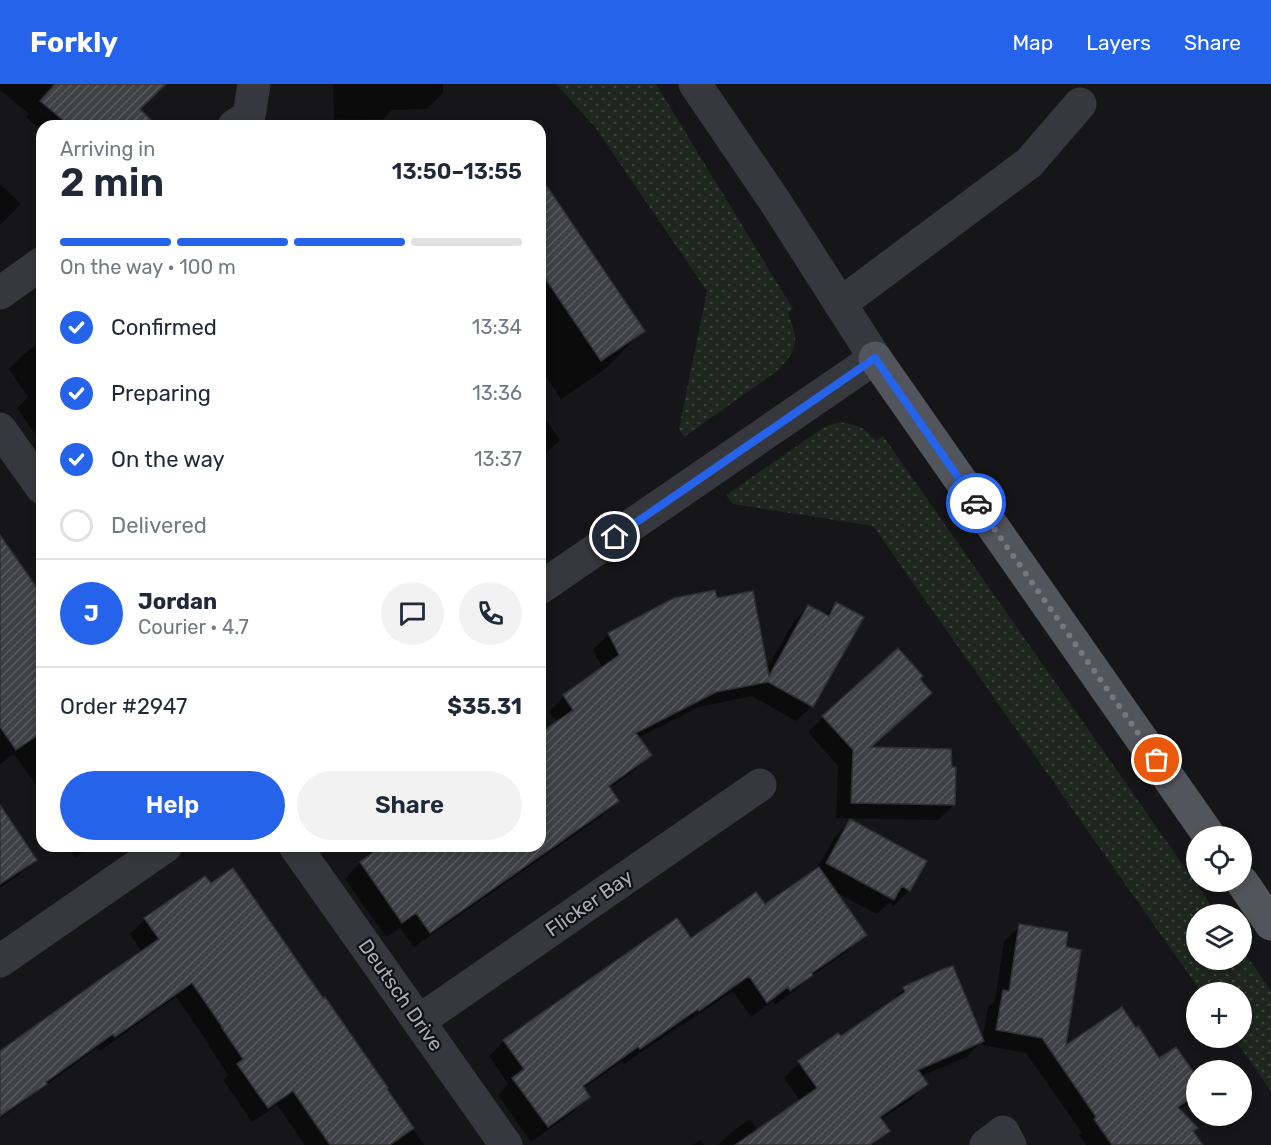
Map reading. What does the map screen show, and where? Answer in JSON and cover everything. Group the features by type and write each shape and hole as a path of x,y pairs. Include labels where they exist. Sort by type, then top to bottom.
{"main road":[{"path":"875,358 1202,826"},
{"path":"1249,892 1271,924"}],"street":[{"path":"243,120 249,116 254,84"},
{"path":"546,584 875,358 774,201 694,84"},
{"path":"840,304 1029,163 1080,104"},
{"path":"0,293 36,267"},
{"path":"0,429 36,480"},
{"name":"Flicker Bay","path":"419,1021 760,785"},
{"path":"0,961 157,852"},
{"name":"Deutsch Drive","path":"299,852 506,1145"},
{"path":"986,1145 1003,1132 1010,1145"}],"shaded area":[{"path":"556,84 656,84 793,309 788,313 794,331 795,345 784,364 684,437 679,429 707,291 595,127"},
{"path":"838,422 860,427 876,441 883,436 1186,869 1186,892 1202,892 1210,904 1186,904 1186,970 1252,970 1252,963 1271,991 1271,1091 1252,1064 1252,1060 1249,1060 1241,1048 1252,1048 1252,982 1194,982 873,526 733,504 726,495 823,428"}],"building":[{"path":"55,84 166,84 140,109 151,120 63,120 40,101"},
{"path":"546,185 645,331 601,361 546,280"},
{"path":"0,535 36,586 36,736 16,750 0,727"},
{"path":"715,590 717,598 753,591 769,676 808,605 829,616 836,602 864,617 813,707 768,682 716,692 636,733 652,755 609,786 619,801 546,852 546,729 573,710 563,695 619,655 608,633 674,598"},
{"path":"898,648 923,676 920,679 932,693 871,747 951,749 952,767 956,767 955,805 851,803 853,750 822,716"},
{"path":"0,805 37,860 0,884"},
{"path":"850,819 927,861 910,891 902,886 894,900 826,863"},
{"path":"374,852 546,852 430,933 416,913 402,923 360,862"},
{"path":"819,867 867,935 790,991 788,987 767,1003 749,976 640,1049 638,1047 583,1086 590,1097 548,1127 512,1078 524,1069 503,1040 677,918 691,938 756,892 765,904"},
{"path":"233,868 323,998 325,997 414,1128 390,1145 330,1145 293,1091 268,1108 237,1064 243,1059 192,983 115,1037 113,1034 0,1116 0,1051 159,939 144,918 205,876 211,883"},
{"path":"1019,924 1068,932 1066,947 1081,950 1066,1045 1122,1007 1159,1058 1176,1047 1186,1061 1186,1102 1178,1107 1186,1115 1186,1126 1198,1128 1193,1131 1203,1145 1112,1145 1094,1119 1096,1117 1042,1038 996,1030 1003,990 1009,991"},
{"path":"953,966 984,1041 918,1070 928,1084 880,1117 890,1131 870,1145 735,1145 817,1088 798,1061 838,1033 841,1036 905,992 903,987"}],"way so far":[{"path":"976,503 1157,760"}],"route":[{"path":"615,537 875,358 976,503"}]}
